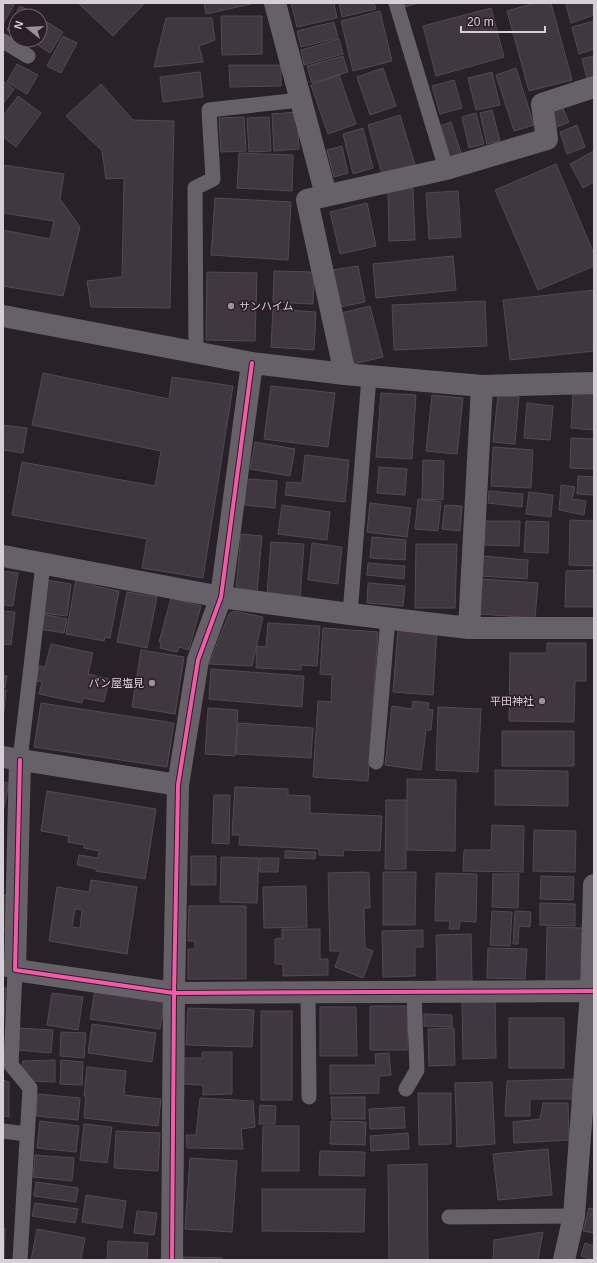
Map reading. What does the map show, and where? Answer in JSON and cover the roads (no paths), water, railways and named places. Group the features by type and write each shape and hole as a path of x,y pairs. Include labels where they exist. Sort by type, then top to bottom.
{"street":[{"path":"275,3 326,196"},
{"path":"345,374 307,200 446,169 547,139 542,104 594,87"},
{"path":"3,316 252,363 369,377 482,386 594,383"},
{"path":"172,1260 174,993 178,785 198,660 221,597 252,363"},
{"path":"469,628 482,386"},
{"path":"3,556 221,597 350,614 469,628 594,628"},
{"path":"178,785 11,758 9,969 174,993 592,992"},
{"path":"564,1260 574,1216 592,992 594,885"}],"lane":[{"path":"396,3 446,169"},
{"path":"3,41 28,56"},
{"path":"196,352 195,188 213,179 208,110 300,100"},
{"path":"350,614 369,377"},
{"path":"11,758 43,564"},
{"path":"376,762 388,618"},
{"path":"9,969 11,1065 30,1088 20,1260"},
{"path":"308,992 309,1097"},
{"path":"406,1089 417,1070 414,992"},
{"path":"3,1131 27,1134"},
{"path":"449,1217 574,1216"}],"place":[{"name":"サンハイム","path":"231,306"},
{"name":"パン屋塩見","path":"152,683"},
{"name":"平田神社","path":"542,701"}]}
